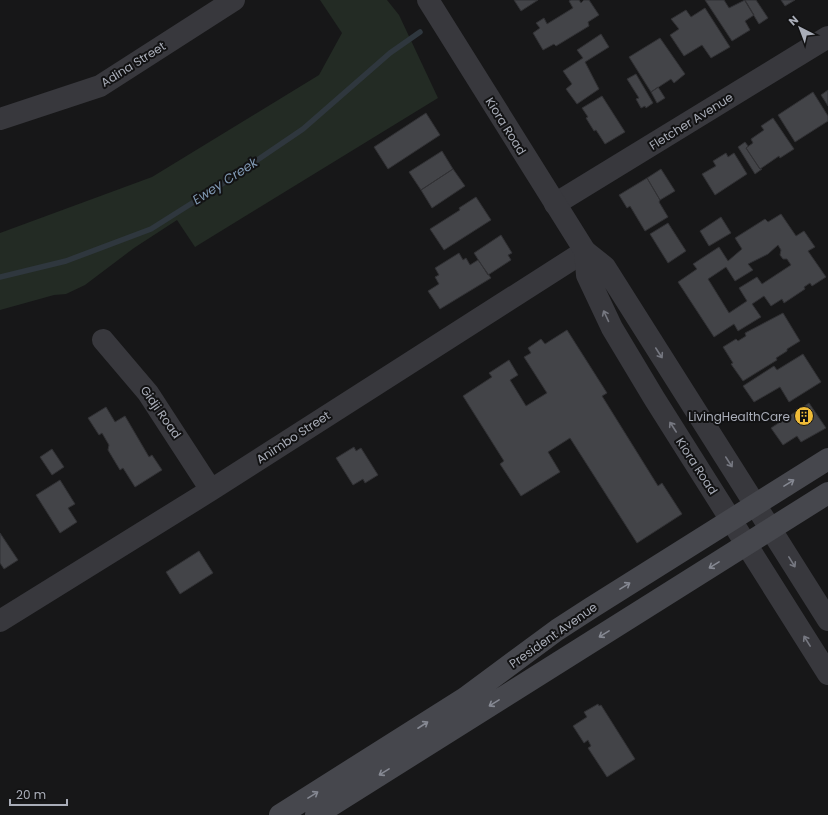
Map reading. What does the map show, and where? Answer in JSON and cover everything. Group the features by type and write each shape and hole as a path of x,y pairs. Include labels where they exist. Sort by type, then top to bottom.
{"main road":[{"name":"President Avenue","path":"280,815 465,698 557,630 828,459"},
{"name":"President Avenue","path":"316,815 828,493"}],"street":[{"name":"Adina Street","path":"0,119 100,86 234,0"},
{"name":"Kiora Road","path":"428,0 585,251 605,267 828,620"},
{"name":"Fletcher Avenue","path":"555,204 828,37"},
{"name":"Kiora Road","path":"585,251 587,275 612,328 654,398 828,674"},
{"name":"Animbo Street","path":"0,621 212,490 585,251"},
{"name":"Gidji Road","path":"103,340 148,393 212,490"}],"shaded area":[{"path":"320,0 387,0 399,15 438,98 195,247 177,220 134,248 85,285 66,294 54,295 0,310 0,233 152,177 319,75 342,33"}],"building":[{"path":"514,0 538,0 521,11"},
{"path":"579,0 581,3 584,0 589,0 599,15 588,22 589,26 556,46 554,44 543,50 533,33 540,28 536,23 544,18 547,24 573,8 569,1"},
{"path":"705,0 724,0 729,8 745,0 754,15 745,21 750,30 732,41"},
{"path":"756,0 768,18 759,24 745,1"},
{"path":"781,0 795,0 785,6"},
{"path":"705,8 730,47 711,58 702,45 684,56 670,35 679,29 671,19 686,10 691,17"},
{"path":"601,34 609,47 585,62 599,89 577,104 566,89 572,84 563,71 583,58 577,50"},
{"path":"660,38 685,74 674,83 671,79 651,92 629,57"},
{"path":"636,74 653,103 646,108 645,106 641,108 636,99 639,98 627,79"},
{"path":"658,87 665,98 657,103 651,92"},
{"path":"828,90 828,106 821,95"},
{"path":"813,92 828,116 828,121 795,142 778,115"},
{"path":"602,96 625,132 605,144 596,130 594,131 582,108"},
{"path":"426,113 440,135 388,169 374,147"},
{"path":"773,118 794,149 780,158 779,156 760,169 746,148 753,143 751,139 764,130 761,126"},
{"path":"745,142 748,146 746,148 760,169 762,169 755,174 738,147"},
{"path":"442,151 453,169 421,190 409,172"},
{"path":"726,153 728,157 734,153 747,174 715,195 702,174 716,166 713,161"},
{"path":"453,169 465,186 432,208 421,190"},
{"path":"661,169 675,191 660,200 647,178"},
{"path":"647,178 668,217 645,231 630,206 627,208 619,195"},
{"path":"476,197 491,220 444,250 430,229 460,210 459,208"},
{"path":"781,214 796,236 804,231 815,247 808,251 826,277 812,286 810,283 804,287 805,289 784,303 782,299 771,306 764,296 752,304 761,317 738,331 734,324 714,337 678,282 697,269 693,264 719,247 728,261 742,249 735,238 765,219 768,222","holes":["778,245 781,250 780,255 783,259 787,259 791,265 762,284 757,277 739,288 747,301 729,313 708,279 726,267 735,281 753,270 748,264 768,254"]},
{"path":"721,217 731,233 709,246 700,231"},
{"path":"668,223 686,251 668,263 650,234"},
{"path":"501,235 512,253 508,255 511,260 488,275 474,253"},
{"path":"459,253 463,260 466,258 470,265 478,260 491,278 440,309 428,291 439,284 435,277 439,275 435,268"},
{"path":"783,313 800,341 776,358 777,360 743,381 731,364 733,363 723,347 736,339 738,341 746,336 745,333"},
{"path":"567,330 607,393 602,396 658,486 662,483 682,514 637,543 570,438 548,452 560,472 521,496 500,464 504,461 463,396 492,377 489,373 509,360 518,375 510,380 526,406 547,393 524,357 531,353 528,348 541,339 545,344"},
{"path":"803,354 821,382 789,402 780,387 754,402 743,386 774,366 777,370"},
{"name":"LivingHealthCare","path":"809,403 826,428 801,442 797,436 783,445 771,428"},
{"path":"106,407 115,422 125,416 149,457 152,455 162,470 135,487 123,468 120,470 108,450 109,445 102,433 99,435 88,418"},
{"path":"354,447 356,451 361,448 378,475 365,483 363,479 353,485 336,458"},
{"path":"52,449 64,467 52,475 40,457"},
{"path":"60,480 75,504 68,508 77,522 60,533 36,495"},
{"path":"0,533 18,560 4,569 0,563"},
{"path":"199,551 213,573 180,594 166,572"},
{"path":"598,704 599,706 601,705 635,759 607,777 588,748 591,746 588,740 584,743 573,726 587,717 584,712"}],"waterway":[{"name":"Ewey Creek","path":"0,277 66,261 151,229 216,188 303,129 390,53 420,32"}],"place":[{"name":"LivingHealthCare","path":"804,416"}]}
